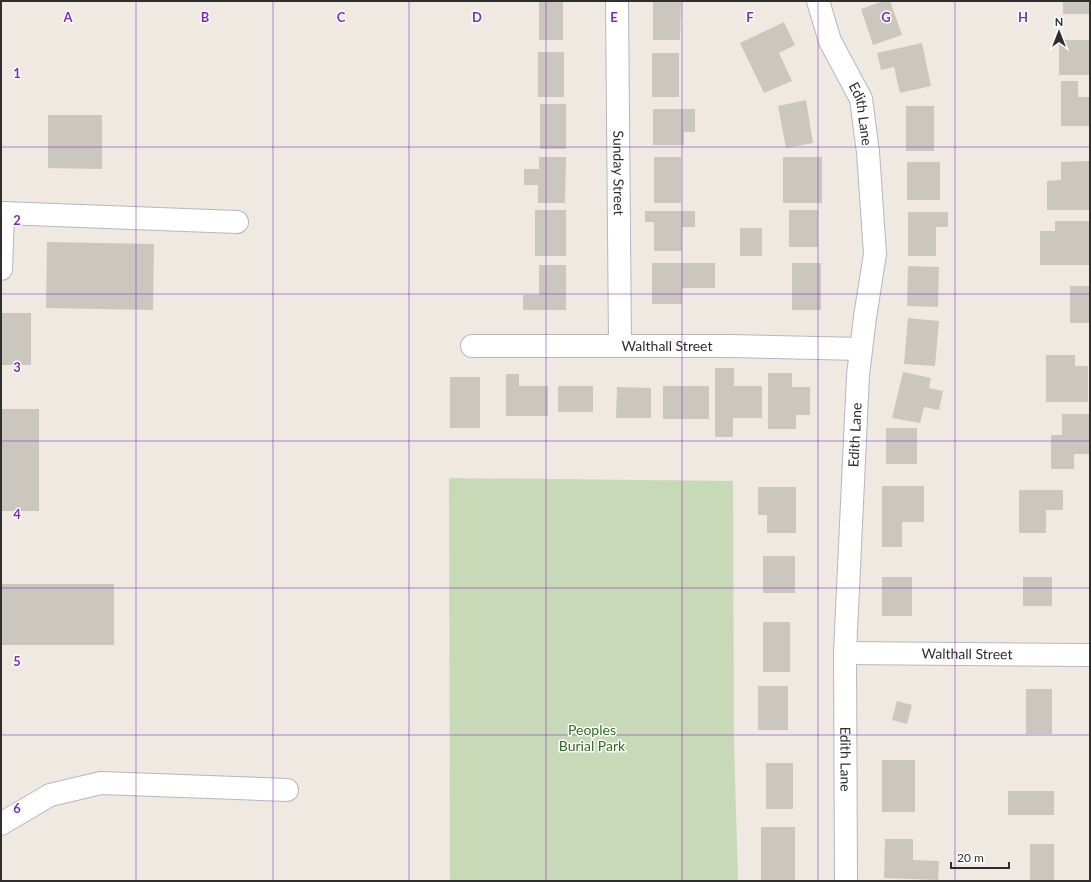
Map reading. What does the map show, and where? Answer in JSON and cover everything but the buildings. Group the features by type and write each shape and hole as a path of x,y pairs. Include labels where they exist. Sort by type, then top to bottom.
{"street":[{"name":"Sunday Street","path":"617,1 620,345"},
{"name":"Edith Lane","path":"818,1 830,41 861,99 868,152 875,254 858,375 845,653 846,881"},
{"path":"1,269 3,213 237,222"},
{"name":"Walthall Street","path":"472,346 620,345 861,350"},
{"name":"Walthall Street","path":"845,653 1090,655"},
{"path":"1,824 50,795 101,783 287,790"}],"green space":[{"name":"Peoples Burial Park","path":"449,478 733,481 734,741 738,881 450,881"}]}
